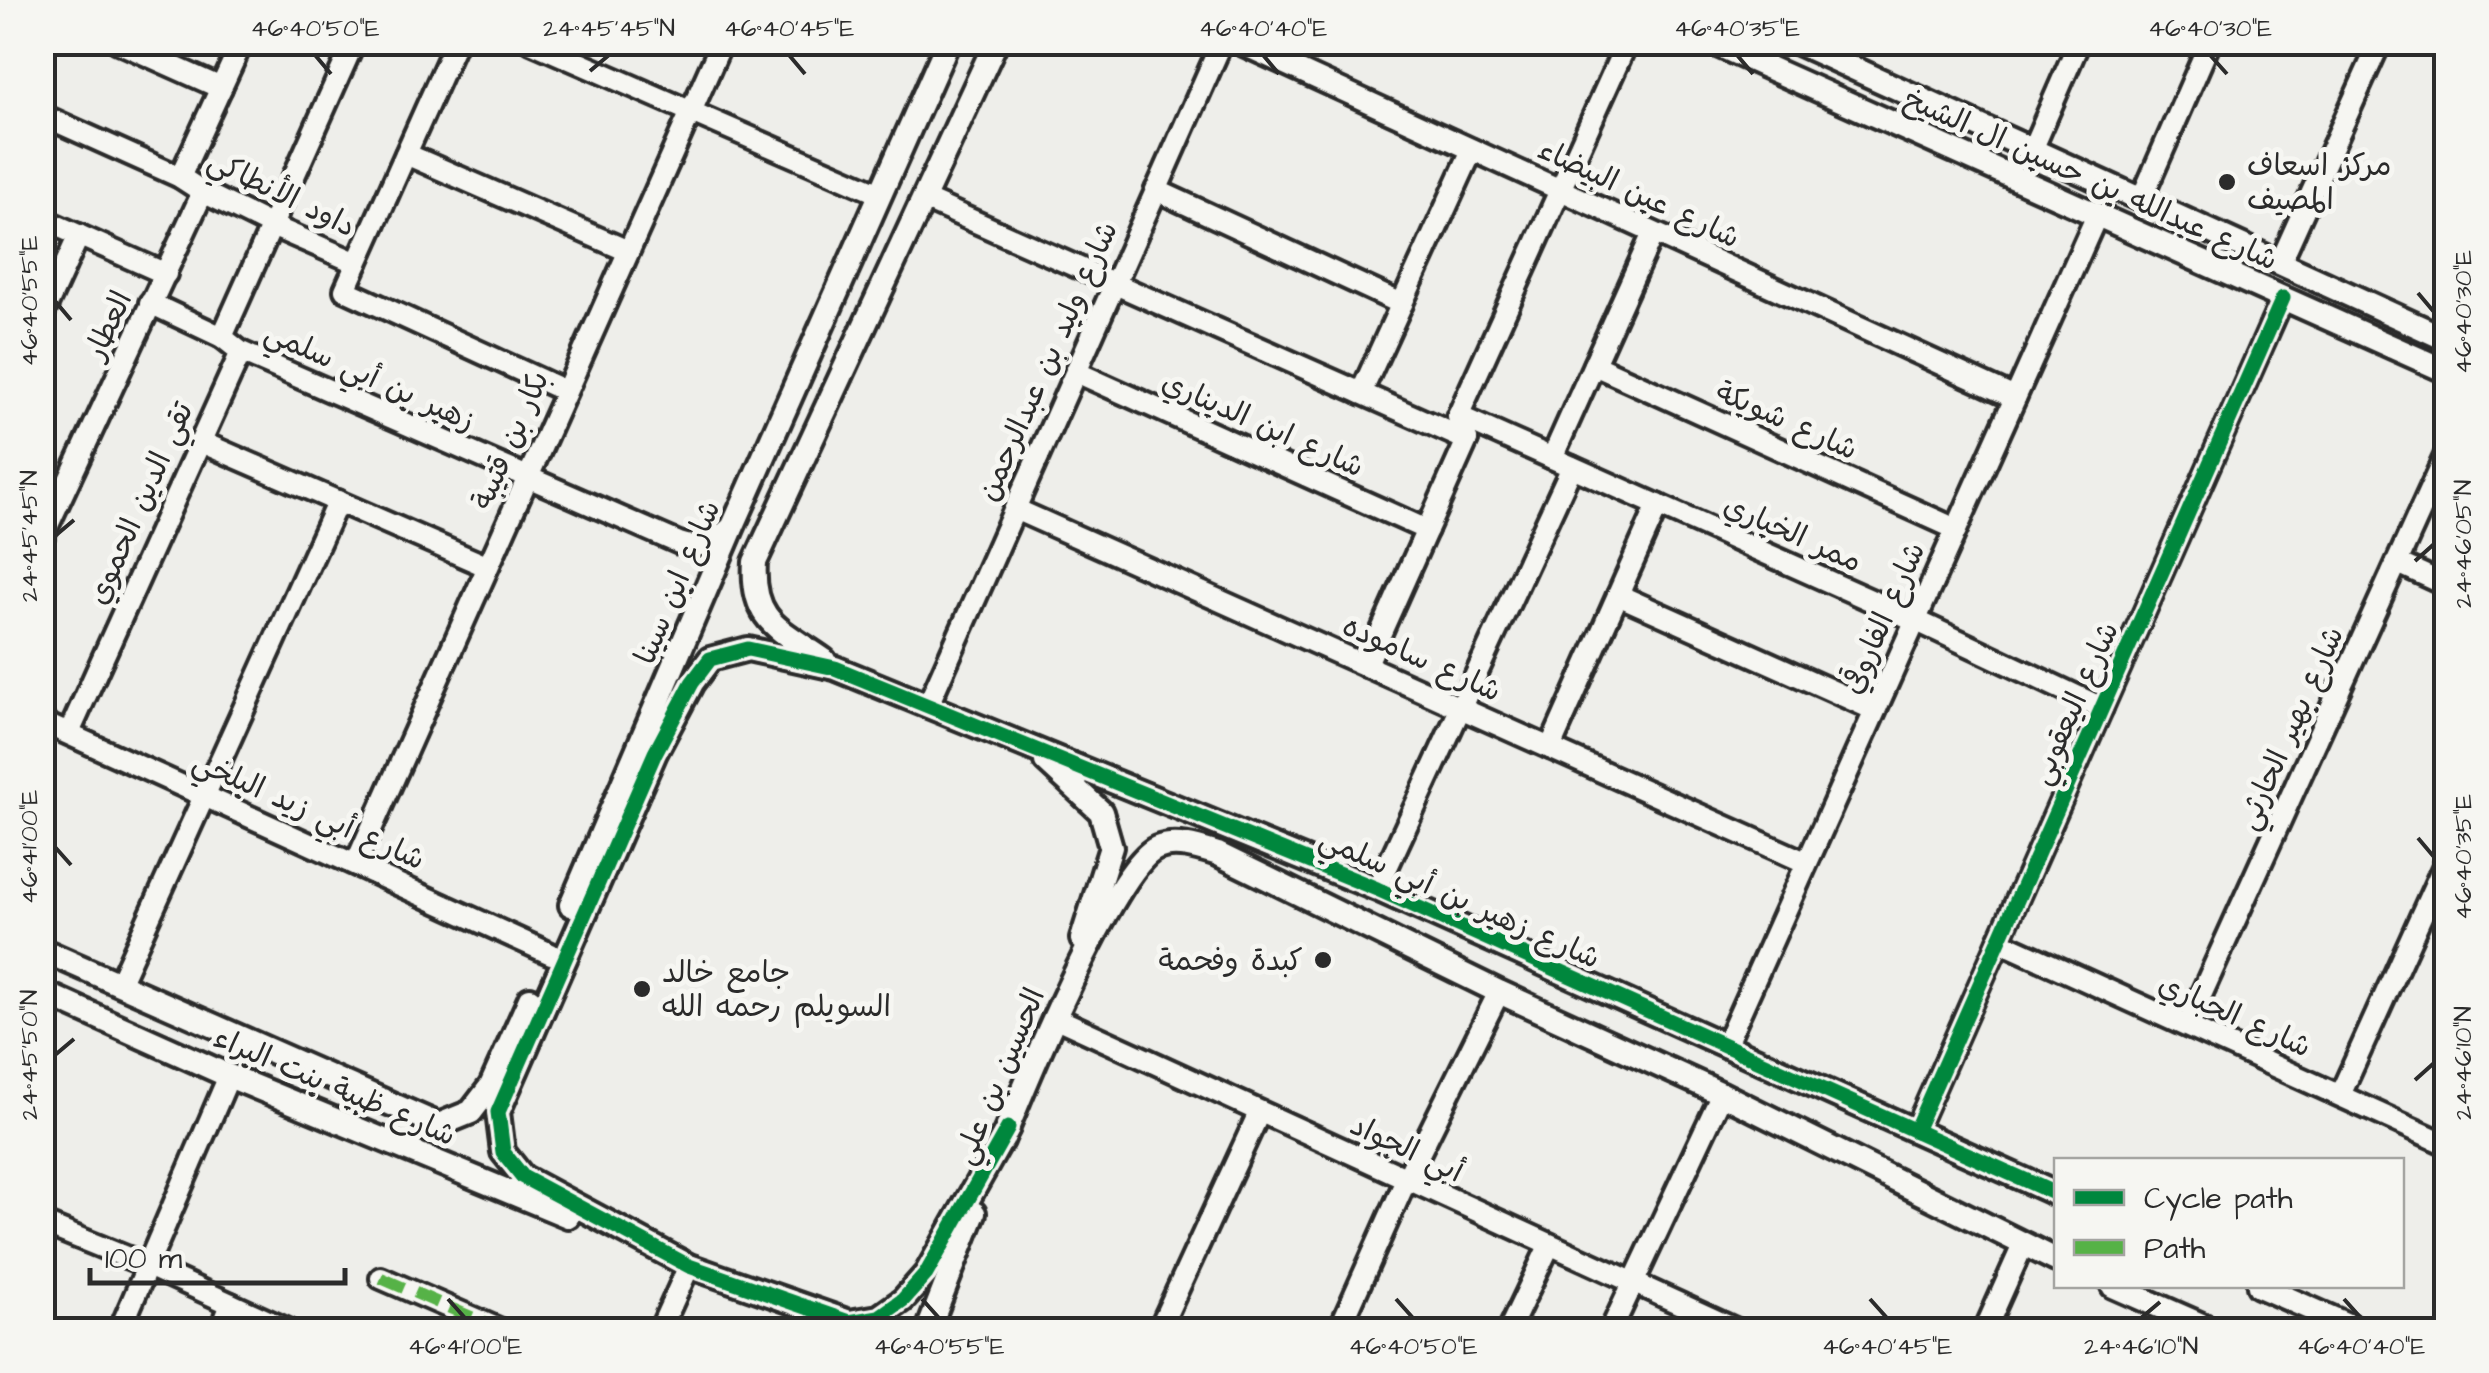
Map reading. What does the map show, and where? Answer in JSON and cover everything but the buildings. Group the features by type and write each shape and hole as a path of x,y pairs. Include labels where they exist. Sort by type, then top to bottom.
{"street":[{"path":"118,42 221,88"},
{"path":"180,177 242,42"},
{"path":"222,336 354,42"},
{"path":"357,262 456,42"},
{"path":"532,42 880,194"},
{"name":"بكار بن قتيبة","path":"356,863 722,42"},
{"name":"شارع ابن سينا","path":"439,1125 470,1112 491,1086 948,42"},
{"path":"836,668 764,615 753,590 754,562 996,42"},
{"name":"شارع وليد بن عبدالرحمن","path":"928,705 1222,42"},
{"name":"شارع عين البيضاء","path":"1238,42 2015,398"},
{"path":"1366,666 1467,440 1458,416 1628,42"},
{"name":"شارع عبدالله بن حسين ال الشيخ","path":"1712,42 2446,370"},
{"name":"شارع عبدالله بن حسين ال الشيخ","path":"1796,42 2446,339"},
{"path":"2032,150 2079,42"},
{"path":"2142,200 2210,42"},
{"path":"2280,263 2380,42"},
{"name":"داود الأنطاكي","path":"42,114 180,177 272,226 357,262 345,290 566,391"},
{"path":"1361,393 1472,150"},
{"path":"406,154 628,252"},
{"path":"1156,190 1402,304"},
{"name":"العطار","path":"42,538 203,192"},
{"path":"924,199 1467,440"},
{"name":"شارع الفاروقي","path":"1724,1046 2097,215"},
{"path":"42,219 166,274"},
{"path":"1552,458 1654,233"},
{"path":"42,316 79,236"},
{"path":"848,268 886,283"},
{"name":"شارع اليعقوبي","path":"1915,1131 2283,298"},
{"name":"زهير بن أبي سلمي","path":"150,303 222,336 241,352 690,547 710,544 733,526"},
{"name":"تقي الدين الحموي","path":"69,733 241,352"},
{"name":"شارع شويكة","path":"1594,365 1956,529"},
{"name":"شارع ابن الديناري","path":"1076,372 1427,530"},
{"name":"ممر الخياري","path":"1458,416 2102,708"},
{"path":"202,442 486,566"},
{"name":"شارع بهير الحارثي","path":"2187,1026 2446,454"},
{"path":"1378,889 1572,467"},
{"path":"119,984 338,501"},
{"path":"1550,748 1658,505"},
{"name":"شارع ساموده","path":"1015,509 1805,862"},
{"path":"2398,563 2446,585"},
{"path":"1618,595 1875,710"},
{"path":"836,668 748,649 710,659 692,683 655,754 498,1112 503,1152 523,1177 689,1266 849,1322 879,1317 903,1300 926,1274 1008,1128"},
{"name":"شارع زهير بن أبي سلمي","path":"836,668 1378,889 2054,1193"},
{"name":"شارع أبي زيد البلخي","path":"42,722 550,954"},
{"path":"1034,751 1101,812 1111,847 1054,1018"},
{"name":"شارع زهير بن أبي سلمي","path":"1144,855 1161,846 1187,845 1218,854 1499,992 1722,1094 2054,1259"},
{"name":"الحسين بن علي","path":"928,1330 1054,1018 1122,885 1144,855"},
{"path":"2340,1095 2446,862"},
{"name":"شارع الحباري","path":"1998,941 2446,1144"},
{"name":"شارع ظبية بنت البراء","path":"42,950 439,1125"},
{"name":"شارع ظبية بنت البراء","path":"42,992 229,1076 689,1266 824,1330"},
{"path":"1339,1330 1406,1180 1499,992"},
{"name":"أبي الجواد","path":"1054,1018 1737,1330"},
{"path":"120,1330 229,1076"},
{"path":"1611,1330 1722,1094"},
{"path":"1159,1330 1259,1113"},
{"path":"42,1249 48,1225 288,1330"},
{"path":"1985,1330 2023,1245"},
{"path":"1509,1330 1549,1246"},
{"path":"660,1330 689,1266"},
{"path":"380,1278 501,1330"},
{"path":"2118,1288 2213,1330"},
{"path":"2264,1288 2359,1330"},
{"path":"220,1330 231,1304"}],"marked path":[{"path":"381,1278 501,1330"}],"cycle path":[{"path":"1915,1131 2283,298"},
{"path":"1008,1128 926,1274 903,1300 879,1317 849,1322 689,1266 523,1177 503,1152 498,1112 655,753 692,683 710,659 748,649 835,668 1377,889 2054,1193"}],"place":[{"name":"مركز اسعاف المصيف","path":"2227,182"},
{"name":"كبدة وفحمة","path":"1323,960"},
{"name":"جامع خالد السويلم رحمه الله","path":"642,989"}]}
